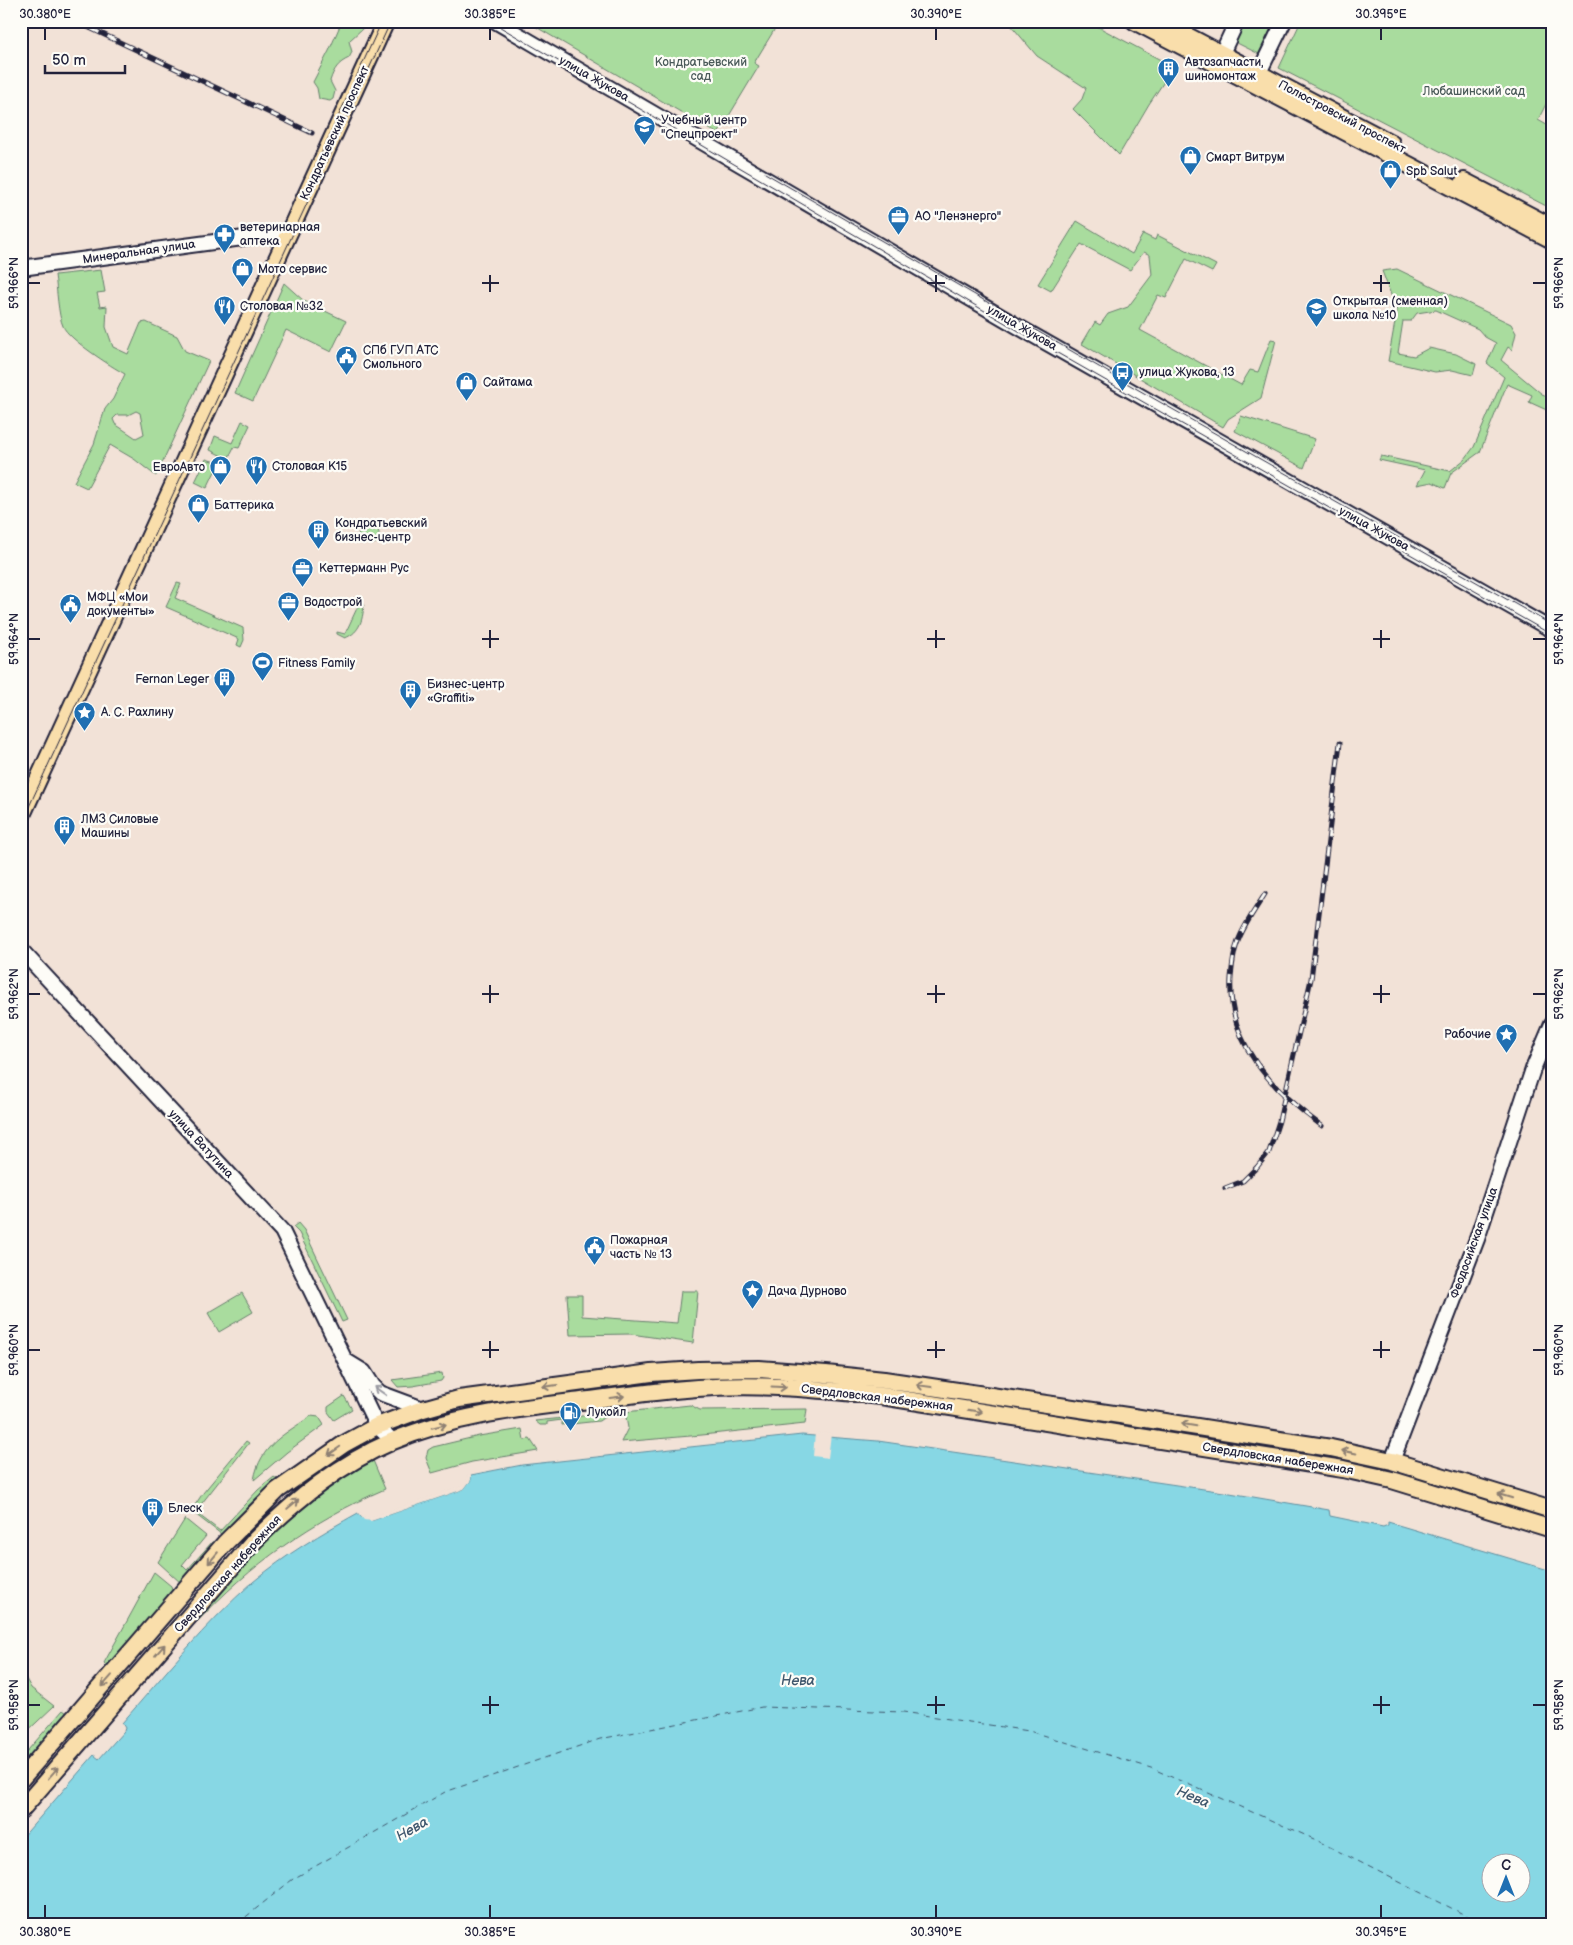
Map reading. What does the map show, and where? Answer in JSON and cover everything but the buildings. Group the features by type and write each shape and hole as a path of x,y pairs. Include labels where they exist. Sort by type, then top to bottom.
{"main road":[{"name":"Кондратьевский проспект","path":"21,817 386,21"},
{"name":"Полюстровский проспект","path":"1134,21 1219,59"},
{"name":"Полюстровский проспект","path":"1159,21 1219,59 1552,240"},
{"name":"Полюстровский проспект","path":"1256,79 1552,227"},
{"name":"Свердловская набережная","path":"21,1779 225,1544 278,1490 344,1444 377,1426 423,1410 468,1398 651,1373 759,1369 826,1374 893,1382 1331,1448 1392,1461 1552,1510"},
{"name":"Свердловская набережная","path":"21,1810 256,1539 290,1506 323,1481 360,1457 424,1429 468,1418 533,1407 637,1394 717,1387 757,1386 827,1390 881,1396 1343,1469 1392,1480 1552,1529"}],"street":[{"name":"улица Жукова","path":"495,21 1024,330 1552,630"},
{"path":"1219,59 1237,21"},
{"path":"1256,79 1284,21"},
{"name":"Минеральная улица","path":"21,268 266,235 286,240"},
{"name":"улица Ватутина","path":"21,950 282,1230 377,1426 393,1441"},
{"name":"Феодосийская улица","path":"1392,1461 1477,1239 1533,1069 1552,1024"},
{"path":"346,1362 364,1372 380,1393 423,1410"}],"green space":[{"path":"342,21 361,21 363,28 349,41 352,52 349,58 337,67 330,81 335,91 333,99 330,101 319,99 317,88 313,82"},
{"name":"Кондратьевский сад","path":"526,21 779,22 754,63 759,66 718,134"},
{"path":"1012,21 1087,21 1174,67 1149,104 1119,155 1073,109 1082,99 1086,88 1037,56 1010,24"},
{"path":"1244,21 1277,21 1261,55 1235,42"},
{"name":"Любашинский сад","path":"1301,21 1552,21 1552,92 1538,120 1552,128 1552,209 1279,68"},
{"path":"1077,221 1132,254 1143,234 1155,240 1157,235 1216,265 1212,272 1186,259 1166,298 1158,295 1140,330 1241,385 1250,370 1258,372 1271,339 1276,340 1261,398 1228,419 1223,427 1082,344 1095,322 1100,325 1108,314 1128,307 1152,275 1150,255 1144,252 1130,270 1081,244 1051,291 1038,284"},
{"path":"1397,269 1511,324 1516,333 1512,350 1508,347 1501,360 1542,394 1552,398 1551,412 1529,402 1532,395 1507,384 1480,452 1451,473 1445,488 1432,482 1417,485 1425,470 1379,460 1381,456 1450,471 1465,459 1474,447 1504,377 1487,363 1496,343 1485,337 1478,329 1436,310 1417,313 1411,321 1403,321 1398,353 1414,356 1429,348 1456,354 1476,364 1473,375 1452,370 1435,372 1388,361 1397,311 1382,271"},
{"path":"101,270 105,292 97,293 100,307 107,306 106,327 113,347 128,354 141,323 146,322 177,336 185,351 209,361 156,476 134,459 110,445 87,488 74,482 94,444 105,409 113,399 125,374 91,352 67,332 60,315 55,275","holes":["136,411 140,413 144,434 136,438 115,424 113,419 117,415 128,415"]},
{"path":"284,283 304,301 346,321 331,352 286,330 253,401 235,393"},
{"path":"1241,416 1315,439 1304,468 1235,431"},
{"path":"242,421 250,425 239,448 234,447 228,459 210,450 215,436 232,443"},
{"path":"206,459 219,463 207,488 195,482"},
{"path":"363,523 378,529 379,540 377,543 370,544 356,539"},
{"path":"177,583 181,584 175,598 243,628 244,640 241,647 237,645 239,639 166,607"},
{"path":"353,598 364,603 363,614 355,632 345,638 337,634 337,632 345,634 358,606 352,602"},
{"path":"298,1223 304,1230 347,1320 342,1322 299,1233 293,1227"},
{"path":"681,1291 698,1291 693,1343 631,1334 570,1335 567,1295 582,1295 582,1316 677,1323"},
{"path":"242,1293 253,1312 219,1332 208,1313"},
{"path":"442,1373 443,1378 441,1381 413,1386 398,1387 392,1380"},
{"path":"344,1396 352,1409 334,1420 328,1412 328,1407"},
{"path":"690,1405 700,1410 807,1409 805,1424 621,1442 628,1428 625,1412"},
{"path":"610,1413 599,1421 562,1425 562,1420 547,1422 547,1425 540,1425 535,1421"},
{"path":"311,1416 319,1417 324,1425 287,1452 254,1480 257,1468 268,1449 283,1435"},
{"path":"522,1429 524,1440 530,1439 538,1451 472,1462 432,1473 426,1458 428,1450 433,1447 479,1436"},
{"path":"246,1441 249,1443 195,1512 220,1531 258,1490 274,1477 277,1479 225,1533 221,1534 191,1511 203,1493"},
{"path":"372,1458 385,1489 333,1515 284,1546 217,1601 197,1622 193,1619 228,1578 308,1498"},
{"path":"185,1519 206,1536 182,1565 187,1570 213,1541 216,1544 182,1584 158,1562"},
{"path":"154,1572 171,1586 173,1592 109,1668 104,1663"},
{"path":"21,1670 31,1688 54,1706 21,1737"},
{"path":"63,1710 67,1713 21,1766 21,1758"}],"water":[{"name":"Нева","path":"802,1435 878,1441 1224,1492 1329,1510 1330,1516 1383,1527 1388,1525 1388,1522 1552,1571 1552,1924 21,1924 21,1839 94,1755 99,1759 124,1731 125,1728 122,1723 185,1650 235,1598 265,1572 291,1554 358,1513 361,1517 371,1521 464,1489 471,1480 471,1475 522,1465"}],"pier":[{"path":"815,1433 831,1434 828,1458 813,1456"},
{"path":"468,1475 471,1475 471,1480 464,1489 371,1521 364,1520 358,1513 361,1512 365,1518 371,1518 463,1486 467,1482"}],"ferry route":[{"path":"237,1924 293,1879 445,1792 600,1739 762,1707 903,1712 1029,1731 1151,1768 1314,1839 1483,1924"}],"tram line":[{"path":"306,187 382,21"},
{"path":"21,824 391,21"},
{"path":"490,21 1024,334 1552,635"},
{"path":"765,173 1130,385 1552,625"}],"railway":[{"path":"75,21 312,133"},
{"path":"1225,1188 1243,1181 1257,1167 1269,1152 1279,1121 1311,979 1340,743"},
{"path":"1265,894 1242,931 1235,952 1231,978 1232,1002 1236,1023 1256,1063 1270,1080 1286,1097 1322,1126"}],"place":[{"name":"Автозапчасти, шиномонтаж","path":"1169,88"},
{"name":"Учебный центр \"Спецпроект\"","path":"645,146"},
{"name":"Смарт Витрум","path":"1190,176"},
{"name":"Spb Salut","path":"1390,190"},
{"name":"АО \"Ленэнерго\"","path":"899,235"},
{"name":"ветеринарная аптека","path":"224,253"},
{"name":"Мото сервис","path":"242,288"},
{"name":"Столовая №32","path":"224,325"},
{"name":"Открытая (сменная) школа №10","path":"1317,327"},
{"name":"СПб ГУП АТС Смольного","path":"347,376"},
{"name":"улица Жукова, 13","path":"1123,391"},
{"name":"Сайтама","path":"467,401"},
{"name":"Столовая К15","path":"256,485"},
{"name":"ЕвроАвто","path":"221,486"},
{"name":"Баттерика","path":"198,524"},
{"name":"Кондратьевский бизнес-центр","path":"319,549"},
{"name":"Кеттерманн Рус","path":"303,587"},
{"name":"Водострой","path":"288,621"},
{"name":"МФЦ «Мои документы»","path":"71,623"},
{"name":"Fitness Family","path":"262,682"},
{"name":"Fernan Leger","path":"225,698"},
{"name":"Бизнес-центр «Graffiti»","path":"411,710"},
{"name":"А. С. Рахлину","path":"85,731"},
{"name":"ЛМЗ Силовые Машины","path":"65,845"},
{"name":"Рабочие","path":"1507,1053"},
{"name":"Пожарная часть № 13","path":"594,1266"},
{"name":"Дача Дурново","path":"752,1310"},
{"name":"Лукойл","path":"571,1431"},
{"name":"Блеск","path":"152,1527"}]}
